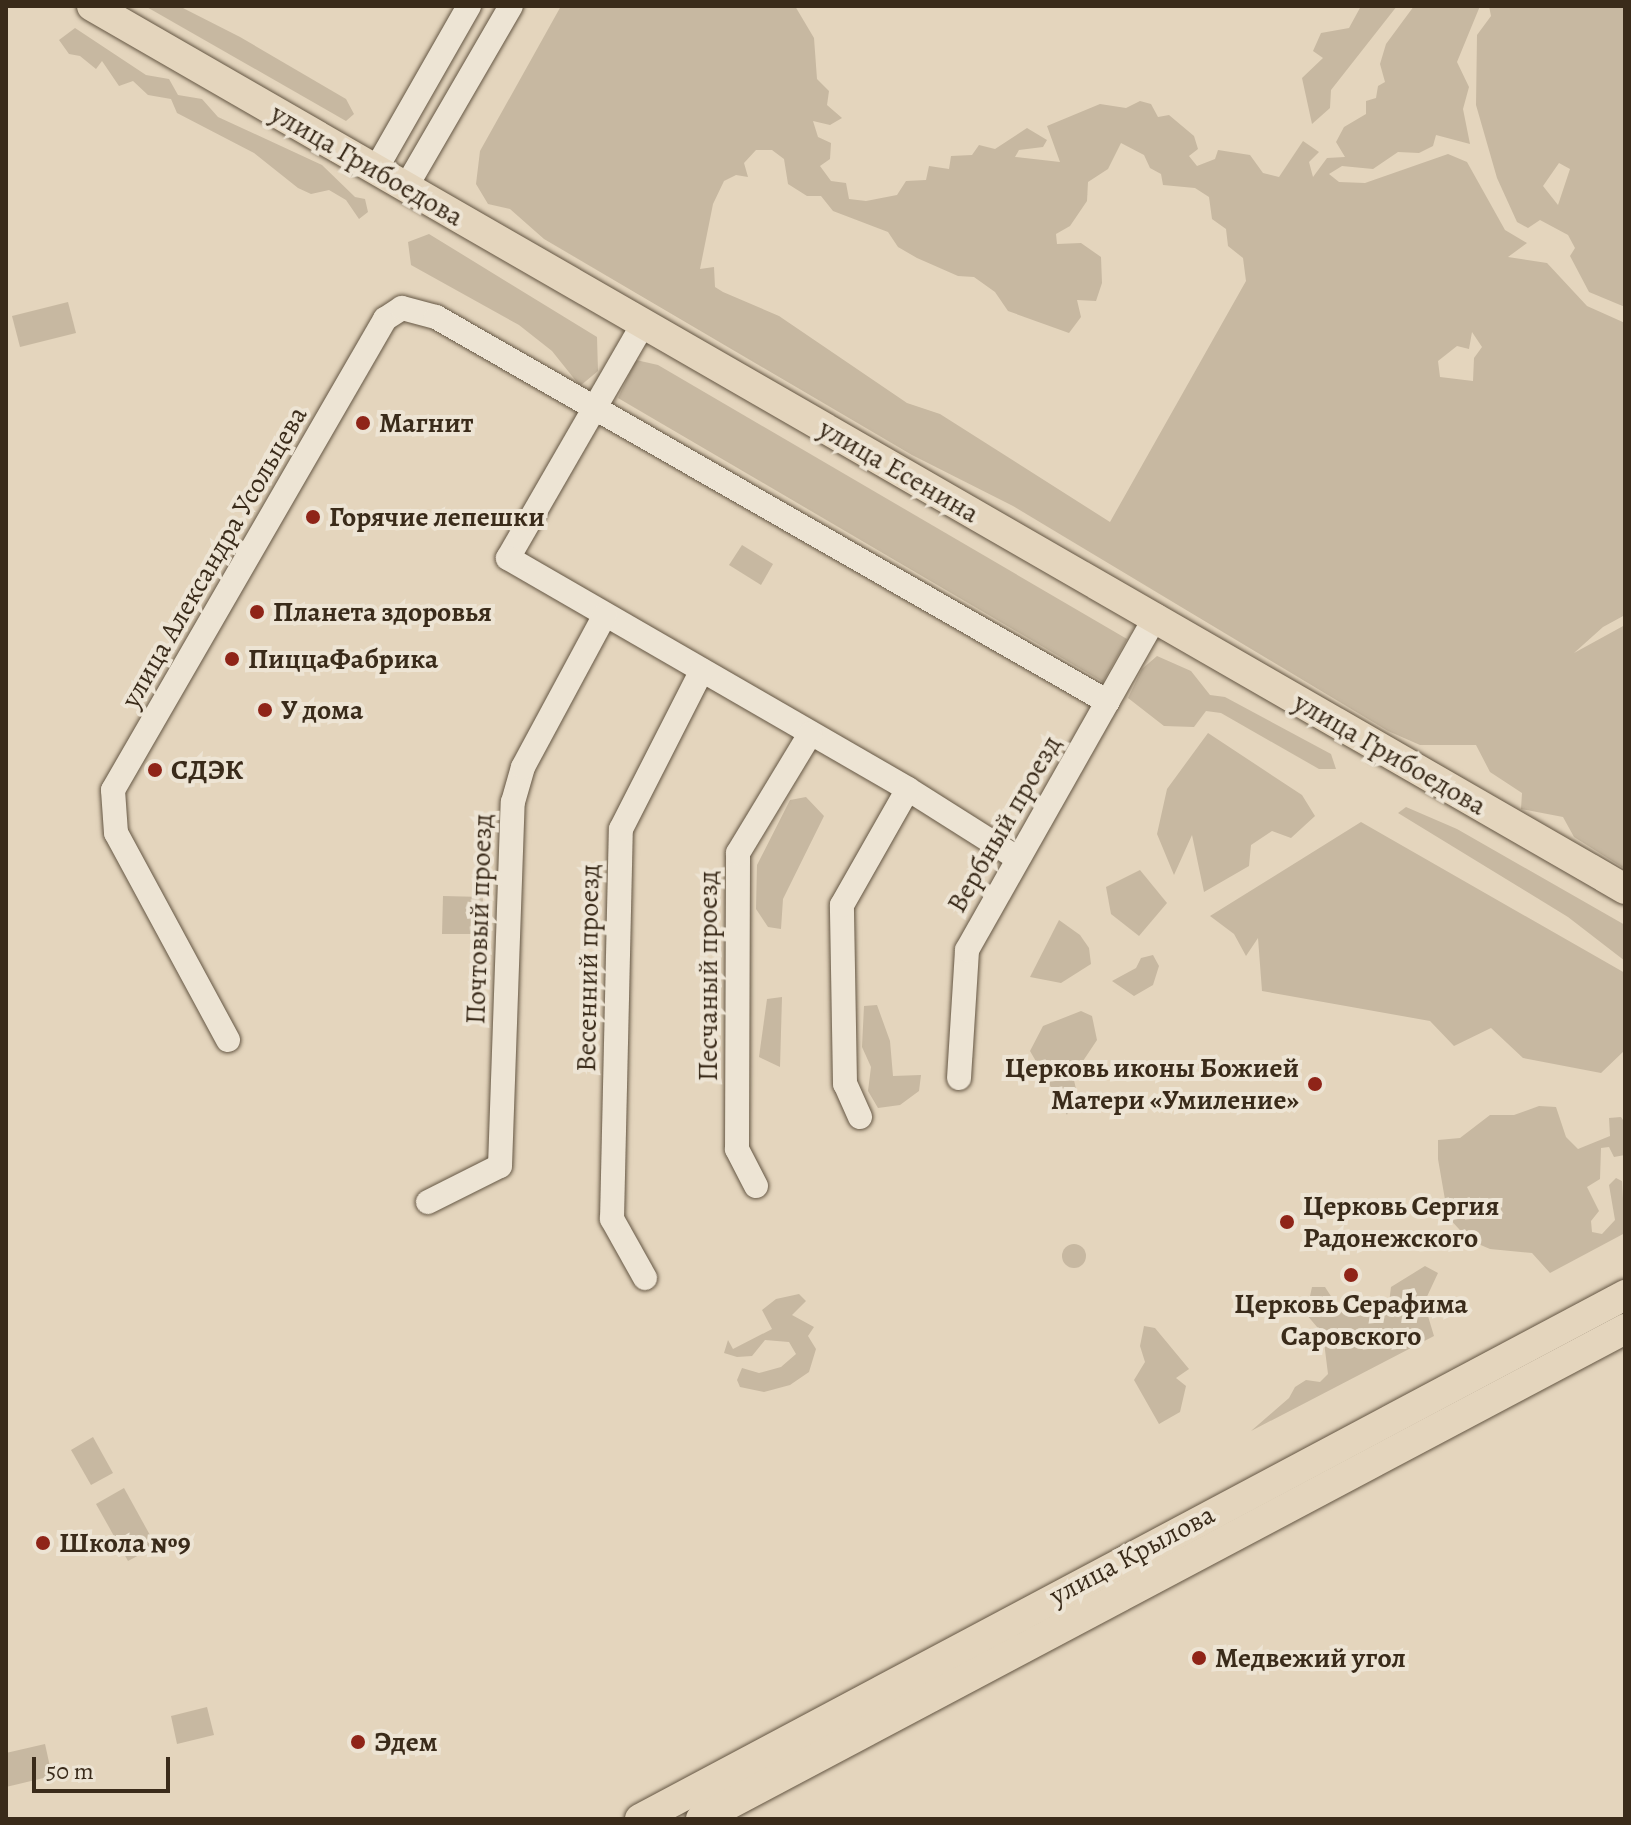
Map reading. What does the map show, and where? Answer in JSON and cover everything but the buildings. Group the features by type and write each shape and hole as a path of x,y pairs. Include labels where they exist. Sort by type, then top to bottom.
{"main road":[{"name":"улица Грибоедова","path":"92,6 642,326"},
{"name":"улица Есенина","path":"642,326 1156,616"},
{"name":"улица Грибоедова","path":"1156,616 1625,889"},
{"name":"улица Крылова","path":"640,1819 1625,1295"},
{"name":"улица Крылова","path":"701,1819 1625,1329"}],"street":[{"path":"376,169 469,6"},
{"path":"406,187 511,6"},
{"name":"улица Александра Усольцева","path":"228,1040 112,823 113,790 385,319 402,308 416,308 1108,702"},
{"path":"642,326 508,558 908,789 1017,858"},
{"name":"Почтовый проезд","path":"428,1202 500,1166 513,802 523,767 605,615"},
{"name":"Вербный проезд","path":"959,1078 967,950 1156,616"},
{"name":"Весенний проезд","path":"645,1278 612,1219 621,829 702,670"},
{"name":"Песчаный проезд","path":"756,1186 737,1149 738,853 810,734"},
{"path":"860,1117 845,1084 842,905 908,789"}],"shaded area":[{"path":"145,6 179,6 240,37 346,99 354,114 346,121"},
{"path":"561,6 795,6 814,38 817,79 829,91 827,105 842,118 830,125 813,121 818,137 831,143 830,159 820,166 831,181 846,183 849,199 866,201 897,195 906,181 926,180 929,166 949,169 951,156 972,155 979,145 995,149 1027,128 1047,140 1043,147 1019,150 1015,157 1060,162 1047,126 1100,104 1126,108 1140,101 1151,104 1158,117 1169,115 1194,136 1198,149 1189,156 1197,166 1215,159 1218,150 1250,155 1263,173 1279,177 1303,141 1319,152 1309,162 1313,177 1327,158 1345,157 1336,142 1344,127 1366,114 1366,101 1376,98 1378,86 1385,82 1380,64 1386,44 1414,6 1480,6 1457,62 1469,87 1463,109 1470,144 1436,135 1433,146 1419,153 1398,152 1373,169 1342,166 1329,174 1339,182 1365,183 1448,154 1467,162 1505,230 1527,243 1508,257 1547,263 1587,306 1625,323 1625,615 1603,627 1574,653 1625,625 1625,869 1574,837 1563,817 1521,809 1522,793 1490,772 1476,745 1420,745 1388,731 1013,506 912,455 544,239 510,209 488,204 476,184 480,151","holes":["1121,143 1144,155 1150,168 1161,174 1163,185 1195,188 1209,197 1212,219 1226,229 1228,246 1243,258 1246,281 1110,522 940,414 907,403 779,316 715,287 714,267 700,269 713,204 724,181 736,175 748,177 744,163 756,150 772,150 784,159 788,184 807,196 821,196 833,211 888,232 898,247 917,258 958,276 974,277 995,292 1008,311 1069,333 1081,317 1077,300 1096,301 1102,283 1101,257 1081,243 1057,244 1056,234 1070,226 1087,201 1088,182 1108,169","1472,332 1482,347 1474,358 1473,381 1440,377 1438,361 1457,346 1469,349"]},
{"path":"1361,6 1397,6 1331,90 1330,108 1312,124 1302,78 1323,58 1313,51 1321,33 1349,28"},
{"path":"1489,6 1625,6 1625,307 1589,292 1570,256 1575,248 1568,235 1540,220 1528,228 1517,222 1497,178 1476,105 1477,35 1491,16","holes":["1559,163 1570,169 1558,205 1543,186"]},
{"path":"75,28 146,75 169,79 178,95 202,99 218,117 322,165 355,197 365,199 368,212 359,219 346,200 329,190 311,194 298,188 254,153 177,113 171,99 148,95 133,81 119,86 102,61 96,69 80,56 69,54 59,40"},
{"path":"429,234 597,337 598,371 580,386 552,351 519,325 411,265 408,242"},
{"path":"68,302 76,333 20,347 12,316"},
{"path":"636,360 658,365 1127,639 1103,682 618,398"},
{"path":"742,545 773,564 761,585 729,565"},
{"path":"1157,656 1191,671 1210,695 1225,697 1331,754 1336,769 1319,769 1221,713 1206,711 1194,727 1164,726 1128,698 1142,669"},
{"path":"1208,733 1302,795 1315,816 1291,838 1272,831 1251,845 1249,866 1204,892 1192,835 1174,875 1157,834 1167,789"},
{"path":"806,797 824,816 783,899 781,929 768,927 756,909 757,865 790,800"},
{"path":"1406,807 1457,829 1625,925 1625,961 1568,917 1398,813"},
{"path":"1361,822 1625,973 1625,1050 1601,1073 1523,1058 1491,1028 1454,1046 1430,1021 1262,991 1258,938 1246,956 1234,934 1210,916"},
{"path":"1140,870 1167,903 1139,936 1111,914 1106,887"},
{"path":"443,896 483,897 482,934 442,934"},
{"path":"1059,920 1080,935 1089,948 1091,964 1061,983 1030,977"},
{"path":"1153,955 1159,966 1153,985 1134,996 1112,981 1136,968 1141,958"},
{"path":"782,997 780,1067 759,1057 767,999"},
{"path":"877,1005 890,1041 893,1076 921,1075 919,1091 900,1105 878,1108 868,1091 871,1067 862,1047 864,1006"},
{"path":"1081,1011 1092,1016 1097,1040 1083,1061 1071,1067 1076,1089 1067,1115 1030,1051 1043,1026"},
{"path":"1539,1106 1556,1107 1566,1137 1578,1149 1610,1136 1609,1118 1621,1117 1625,1123 1625,1155 1614,1157 1609,1147 1601,1148 1600,1179 1587,1187 1599,1211 1591,1221 1592,1232 1602,1234 1615,1220 1609,1185 1616,1178 1622,1181 1625,1233 1550,1273 1532,1253 1490,1249 1469,1240 1448,1217 1438,1159 1438,1140 1460,1138 1490,1115 1514,1115"},
{"path":"1069,1244 1079,1244 1086,1251 1086,1261 1079,1268 1069,1268 1062,1261 1062,1251"},
{"path":"1425,1266 1438,1273 1424,1303 1434,1336 1251,1431 1289,1398 1295,1387 1306,1380 1320,1382 1328,1374 1323,1334 1306,1314 1312,1287 1325,1287 1342,1313 1378,1317 1388,1311 1391,1287"},
{"path":"799,1294 806,1301 792,1315 814,1327 808,1336 816,1349 809,1372 790,1385 764,1392 740,1387 737,1380 742,1368 759,1373 781,1367 796,1354 789,1342 765,1340 752,1356 737,1357 724,1353 728,1340 733,1349 772,1329 762,1310 776,1299"},
{"path":"1144,1326 1155,1328 1189,1369 1176,1378 1186,1386 1180,1412 1159,1424 1134,1380 1145,1362 1140,1346"},
{"path":"93,1437 113,1473 91,1485 71,1450"},
{"path":"124,1488 156,1546 128,1561 96,1504"},
{"path":"207,1707 214,1735 177,1744 171,1716"},
{"path":"45,1744 52,1776 6,1787 6,1753"}],"place":[{"name":"Магнит","path":"363,423"},
{"name":"Горячие лепешки","path":"313,517"},
{"name":"Планета здоровья","path":"257,612"},
{"name":"ПиццаФабрика","path":"232,659"},
{"name":"У дома","path":"265,710"},
{"name":"СДЭК","path":"155,770"},
{"name":"Церковь иконы Божией Матери «Умиление»","path":"1315,1084"},
{"name":"Церковь Сергия Радонежского","path":"1287,1222"},
{"name":"Церковь Серафима Саровского","path":"1351,1275"},
{"name":"Школа №9","path":"43,1543"},
{"name":"Медвежий угол","path":"1199,1658"},
{"name":"Эдем","path":"358,1742"}]}
